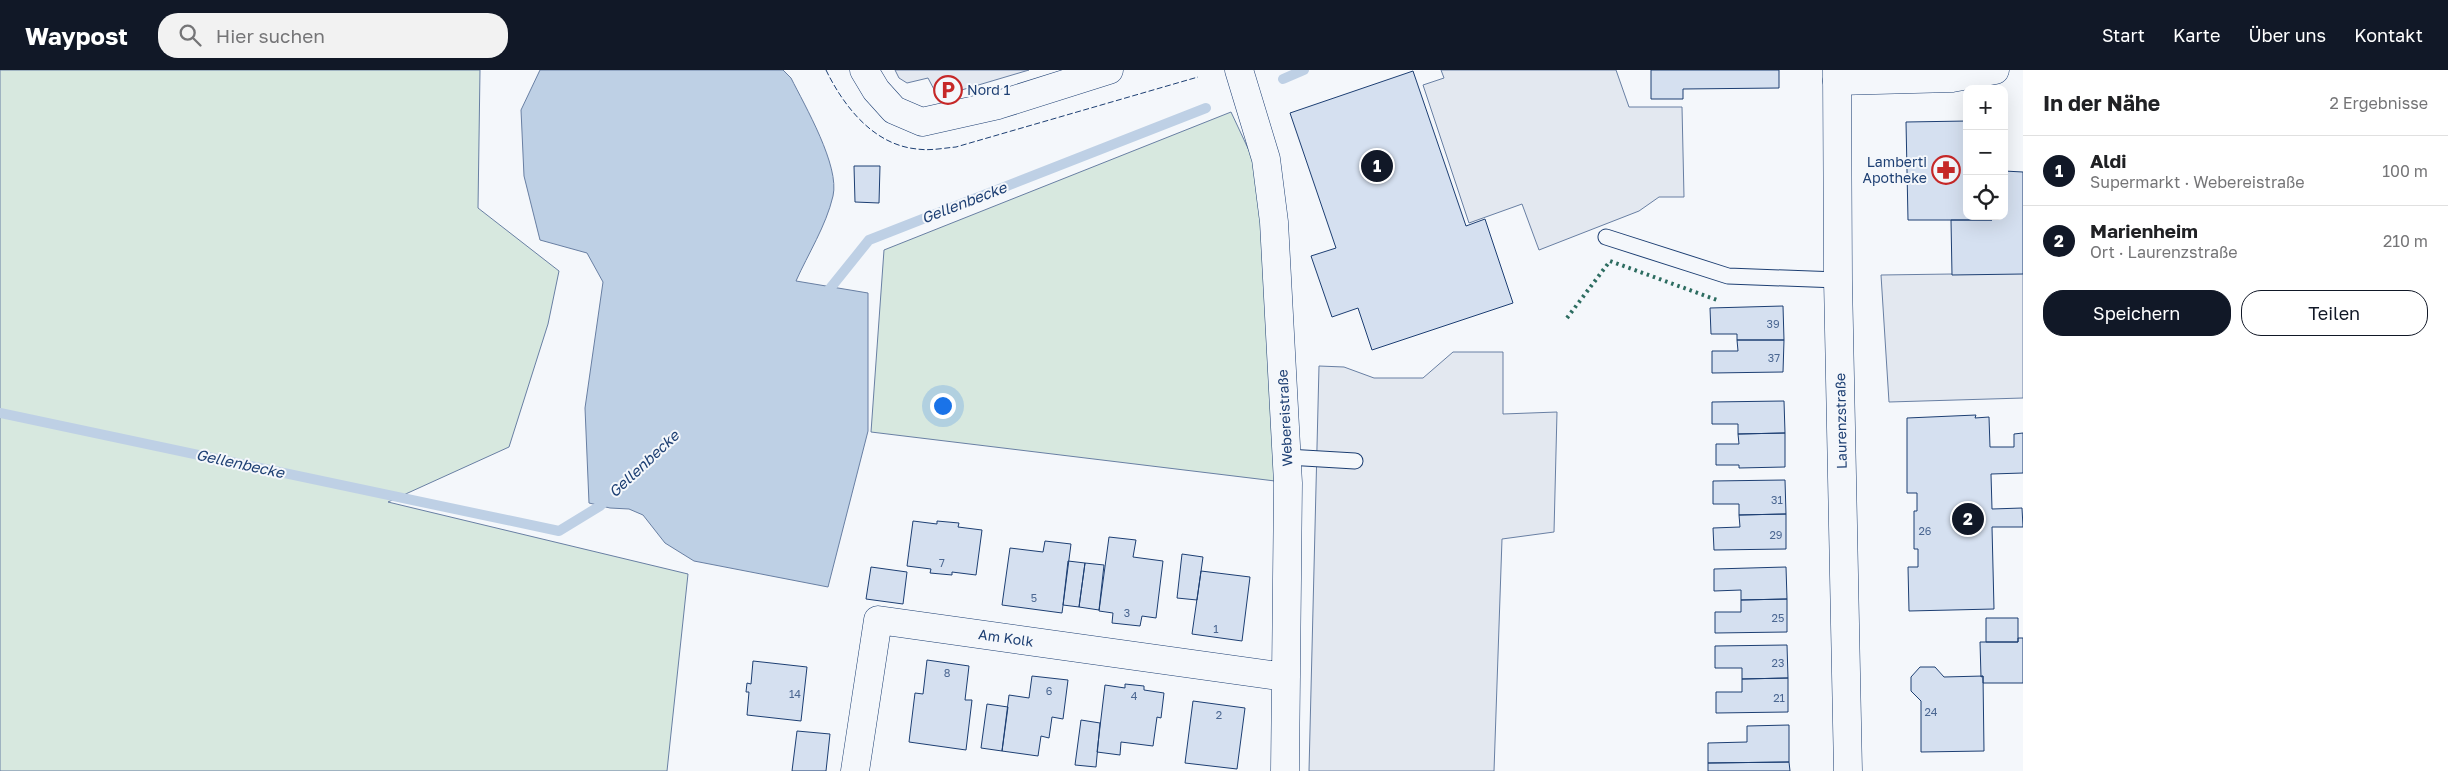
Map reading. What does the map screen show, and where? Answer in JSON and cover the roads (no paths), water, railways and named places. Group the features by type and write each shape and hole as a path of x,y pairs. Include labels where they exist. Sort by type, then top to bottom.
{"street":[{"path":"864,70 876,90 894,110 922,122 998,105 1109,70"},
{"name":"Webereistraße","path":"1239,70 1266,159 1274,222 1287,457 1285,771"},
{"path":"1837,76 1893,81 1952,78 1995,70"},
{"name":"Laurenzstraße","path":"1837,76 1838,280 1848,771"},
{"name":"Am Kolk","path":"855,771 878,620 1286,677"}],"lane":[{"path":"1606,237 1728,276 1838,280"},
{"path":"1287,457 1355,460"}],"water":[{"path":"540,70 783,70 791,78 820,136 834,183 833,196 826,218 796,281 868,293 868,431 828,587 694,561 665,543 643,515 629,509 610,508 589,503 585,408 603,282 587,253 540,240 524,176 521,110"}],"waterway":[{"name":"Gellenbecke","path":"1283,79 1304,70"},
{"name":"Gellenbecke","path":"824,296 869,240 1206,108"},
{"name":"Gellenbecke","path":"0,413 559,531 600,506 609,497"}],"place":[{"name":"Nord 1","path":"948,90"},
{"name":"Aldi","path":"1377,166"},
{"name":"Lamberti Apotheke","path":"1946,170"},
{"name":"Marienheim","path":"1968,519"}]}
